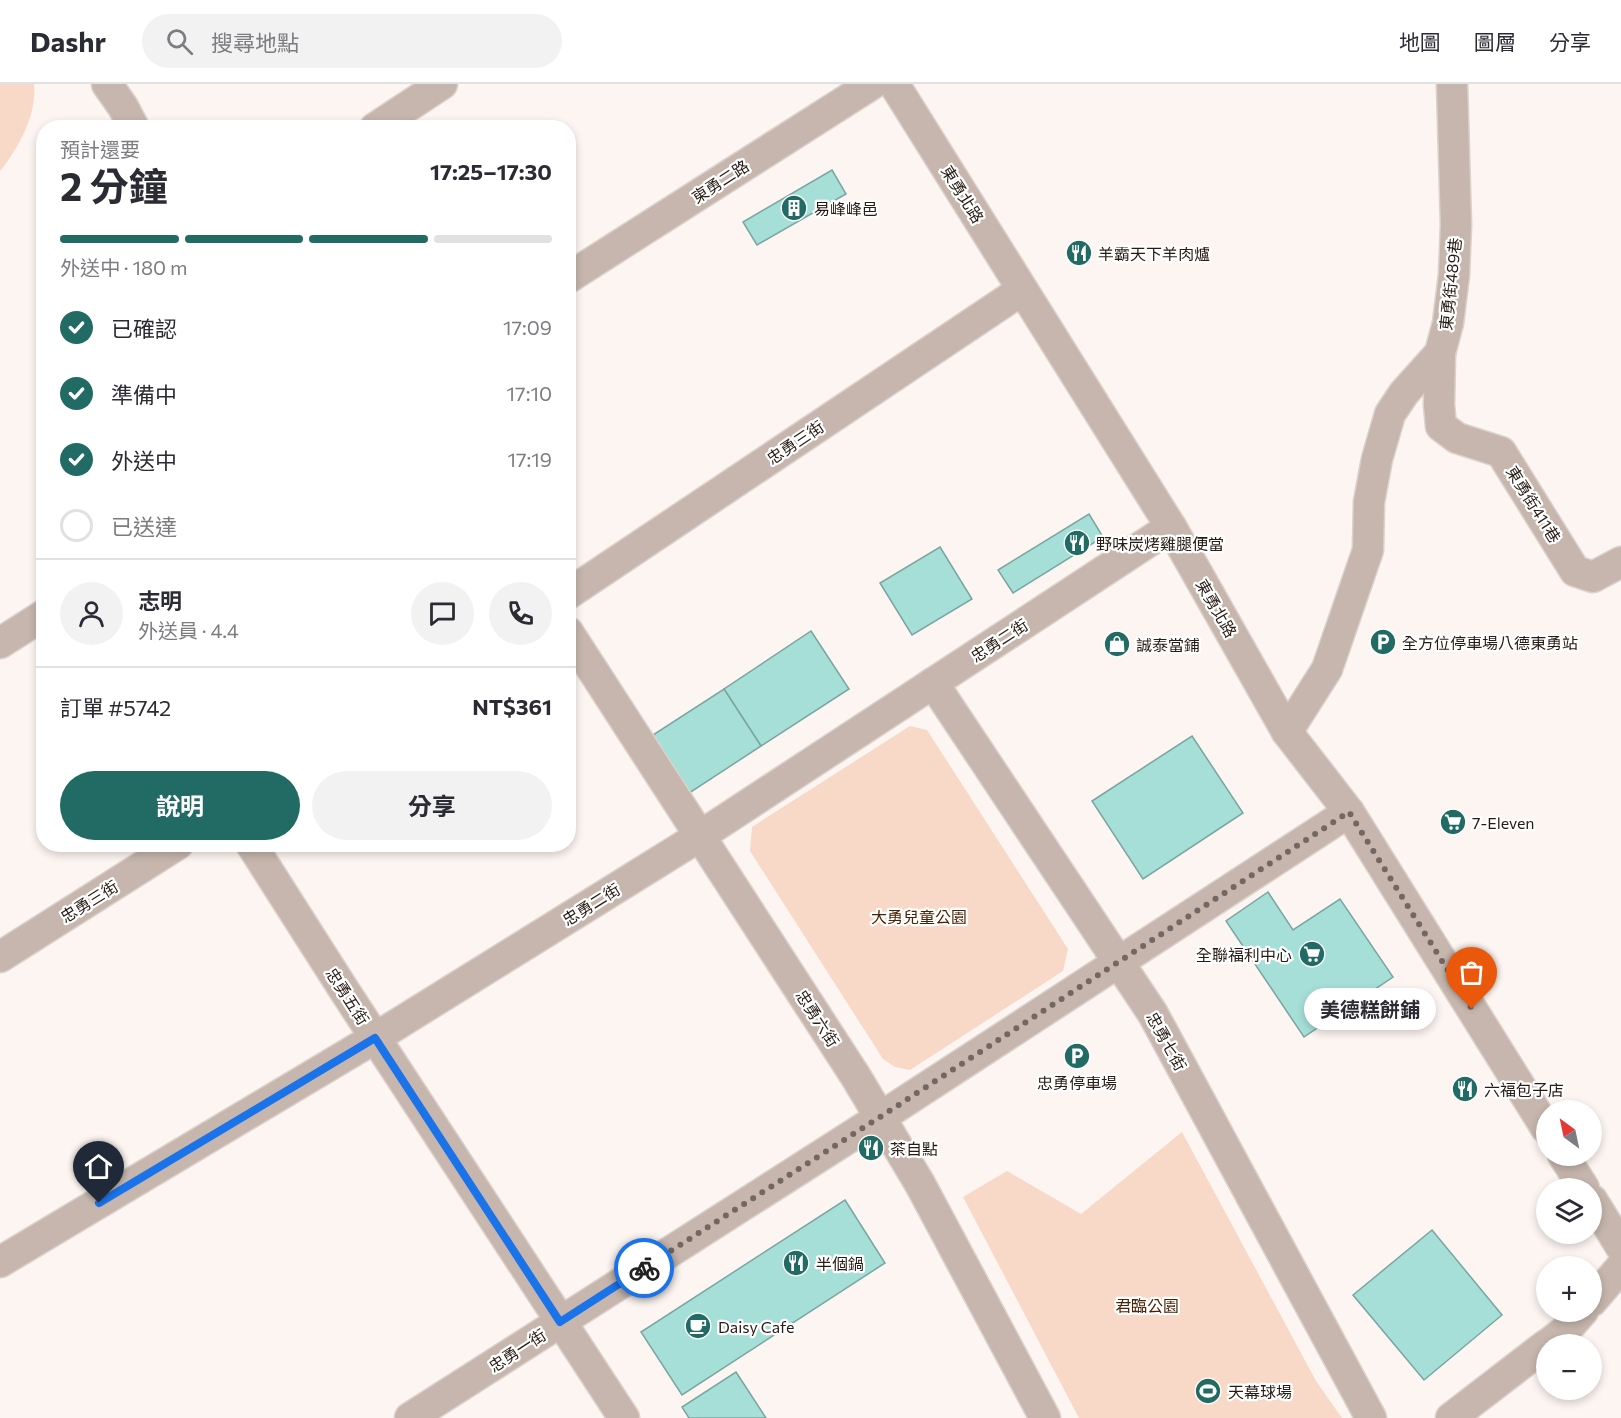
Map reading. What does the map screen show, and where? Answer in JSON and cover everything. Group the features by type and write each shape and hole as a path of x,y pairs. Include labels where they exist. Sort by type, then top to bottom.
{"street":[{"path":"107,84 130,120"},
{"path":"387,120 442,84"},
{"name":"東勇二路","path":"576,273 872,84"},
{"name":"東勇北路","path":"894,84 1171,527 1287,732 1349,812 1536,1112"},
{"name":"東勇街489巷","path":"1287,732 1327,669 1368,550 1370,502 1377,459 1390,414 1404,393 1440,353 1448,323 1455,265 1456,225 1452,84"},
{"name":"忠勇三街","path":"576,589 1022,290"},
{"name":"東勇街411巷","path":"1440,353 1441,426 1457,438 1501,452 1575,571 1593,577 1621,562"},
{"name":"忠勇二街","path":"0,1262 375,1038 700,836 1171,527"},
{"path":"0,643 36,620"},
{"name":"忠勇六街","path":"576,644 880,1117 920,1184 1045,1418"},
{"name":"忠勇七街","path":"933,683 1153,1014 1371,1418"},
{"name":"忠勇一街","path":"410,1418 880,1117 1349,812"},
{"name":"忠勇三街","path":"0,957 165,852"},
{"name":"忠勇五街","path":"256,852 624,1418"},
{"path":"1602,1216 1621,1247"},
{"path":"1602,1289 1621,1267"},
{"path":"1561,1334 1573,1322"},
{"path":"1452,1418 1536,1353"}],"green space":[{"path":"0,84 34,84 34,96 30,119 14,152 0,171"},
{"name":"大勇兒童公園","path":"910,726 927,730 1068,949 1063,971 910,1070 895,1067 883,1059 750,851 752,827"},
{"name":"君臨公園","path":"1182,1132 1316,1381 1342,1418 1079,1418 963,1197 1007,1171 1081,1214"}],"building":[{"name":"易峰峰邑","path":"832,170 846,194 757,245 743,222"},
{"path":"1089,514 1103,537 1013,593 998,570"},
{"path":"940,547 972,599 912,635 880,583"},
{"path":"811,631 849,689 761,746 724,689"},
{"path":"724,689 761,746 674,803 636,746"},
{"path":"1192,736 1243,813 1143,879 1092,801"},
{"name":"全聯福利中心","path":"1268,892 1293,930 1340,899 1393,977 1304,1037 1226,921"},
{"path":"845,1200 885,1263 682,1395 641,1332"},
{"path":"1432,1230 1502,1315 1424,1380 1353,1295"},
{"path":"736,1372 766,1418 689,1418 682,1407"}],"way so far":[{"path":"644,1268 1349,812 1472,1009"}],"place":[{"name":"易峰峰邑","path":"794,208"},
{"name":"羊霸天下羊肉爐","path":"1079,253"},
{"name":"野味炭烤雞腿便當","path":"1077,543"},
{"name":"全方位停車場八德東勇站","path":"1383,642"},
{"name":"誠泰當鋪","path":"1117,644"},
{"name":"7-Eleven","path":"1453,822"},
{"name":"全聯福利中心","path":"1312,954"},
{"name":"美德糕餅鋪","path":"1472,1009"},
{"name":"忠勇停車場","path":"1077,1056"},
{"name":"六福包子店","path":"1465,1089"},
{"name":"茶自點","path":"871,1148"},
{"name":"半個鍋","path":"796,1263"},
{"name":"Daisy Cafe","path":"698,1326"},
{"name":"天幕球場","path":"1208,1391"}],"route":[{"path":"99,1203 375,1038 560,1322 644,1268"}]}
